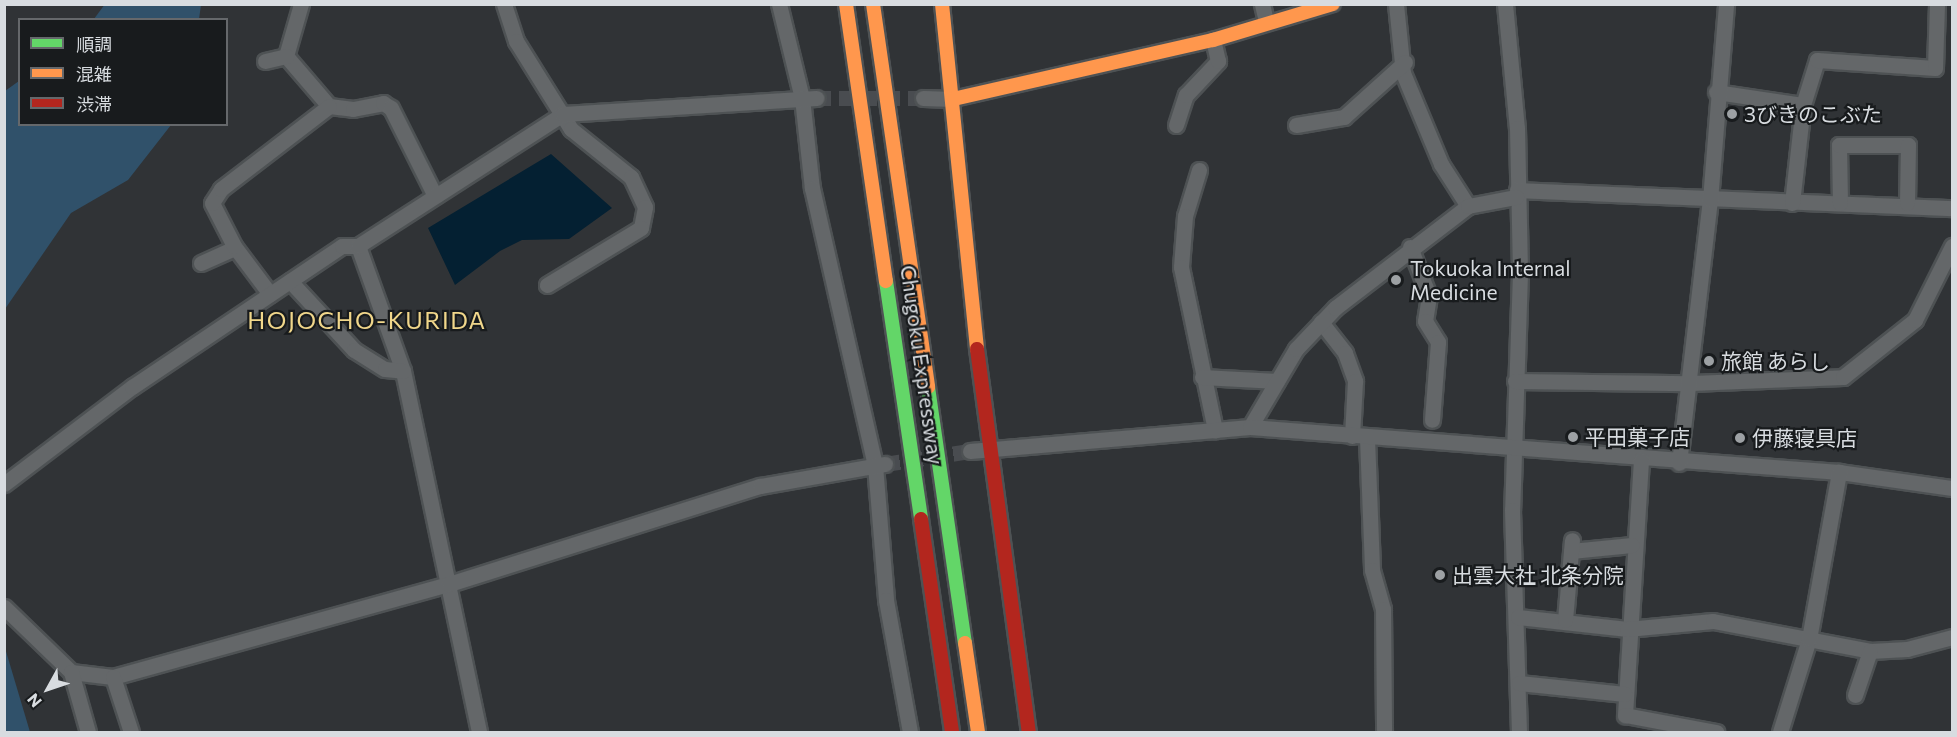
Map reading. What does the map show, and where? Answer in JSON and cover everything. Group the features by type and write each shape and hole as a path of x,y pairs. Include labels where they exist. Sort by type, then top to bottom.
{"main road":[{"name":"Chugoku Expressway","path":"846,4 952,732"},
{"name":"Chugoku Expressway","path":"873,4 978,732"},
{"path":"942,4 987,449 1029,732"},
{"path":"952,99 1213,40 1266,21 1333,4"}],"street":[{"path":"286,56 301,4"},
{"path":"504,4 516,41 571,129 631,177 645,207 641,228 547,285"},
{"path":"779,4 809,98 812,188 880,465 886,600 910,732"},
{"path":"1262,4 1266,21"},
{"path":"1396,4 1405,62 1403,73 1441,164 1467,206"},
{"path":"1504,4 1516,193 1520,322 1515,381 1512,603 1518,617 1520,732"},
{"path":"1679,463 1710,200 1716,92 1726,4"},
{"path":"1792,203 1803,105 1816,60 1935,68 1937,4"},
{"path":"1176,125 1186,95 1218,61 1213,40"},
{"path":"265,61 286,56"},
{"path":"286,56 329,106 352,109 383,102 391,108 435,196"},
{"path":"1296,125 1344,117 1405,62"},
{"path":"1716,92 1803,105"},
{"path":"4,484 132,387 342,246 358,246 563,114 809,98"},
{"path":"923,98 952,99"},
{"path":"270,294 235,248 212,202 215,196 329,106"},
{"path":"1840,203 1839,145 1908,145 1907,203"},
{"path":"1199,170 1185,216 1181,267 1202,377 1215,430"},
{"path":"1250,427 1276,381 1321,322 1410,248 1467,206 1516,193 1629,191 1710,200 1907,203 1953,208"},
{"path":"358,246 403,371 478,732"},
{"path":"1515,381 1690,383 1844,377 1915,320 1953,246"},
{"path":"201,263 235,248"},
{"path":"1410,248 1429,296 1425,321 1438,342 1432,420"},
{"path":"290,281 354,350 385,369 403,371"},
{"path":"1321,322 1345,353 1355,381 1372,570 1383,609 1384,732"},
{"path":"1202,377 1276,381"},
{"path":"970,451 1250,427 1514,447 1679,463 1839,472 1953,488"},
{"path":"1641,460 1632,545 1624,694 1625,715 1679,727 1716,732"},
{"path":"71,672 113,677 449,584 760,486 880,465"},
{"path":"1780,732 1809,639 1839,472"},
{"path":"1565,620 1572,546 1632,545"},
{"path":"4,607 71,672 88,732"},
{"path":"1518,617 1565,620 1627,629 1713,621 1870,651 1907,650 1953,637"},
{"path":"1855,695 1870,651"},
{"path":"113,677 131,732"},
{"path":"1519,683 1624,694"}],"shaded area":[{"path":"105,4 201,4 199,18 95,18"},
{"path":"18,82 18,126 170,126 128,180 71,213 5,309 5,91"},
{"path":"551,154 612,208 569,239 522,240 500,251 455,285 428,228"},
{"path":"5,648 30,732 5,732"}],"tunnel":[{"path":"816,98 923,98"},
{"path":"885,464 970,451"}],"traffic: fast":[{"path":"886,281 921,519"},
{"path":"928,387 965,643"}],"traffic: slow":[{"path":"846,4 886,281"},
{"path":"873,4 928,387"},
{"path":"942,4 977,349"},
{"path":"953,99 1213,40 1333,4"},
{"path":"965,643 978,732"}],"traffic: jam":[{"path":"977,349 1029,732"},
{"path":"921,519 952,732"}],"place":[{"name":"3びきのこぶた","path":"1732,114"},
{"name":"Tokuoka Internal Medicine","path":"1396,280"},
{"name":"旅館 あらし","path":"1709,361"},
{"name":"平田菓子店","path":"1573,437"},
{"name":"伊藤寝具店","path":"1740,438"},
{"name":"出雲大社 北条分院","path":"1440,575"}],"district":[{"name":"HOJOCHO-KURIDA","path":"367,320"}]}
